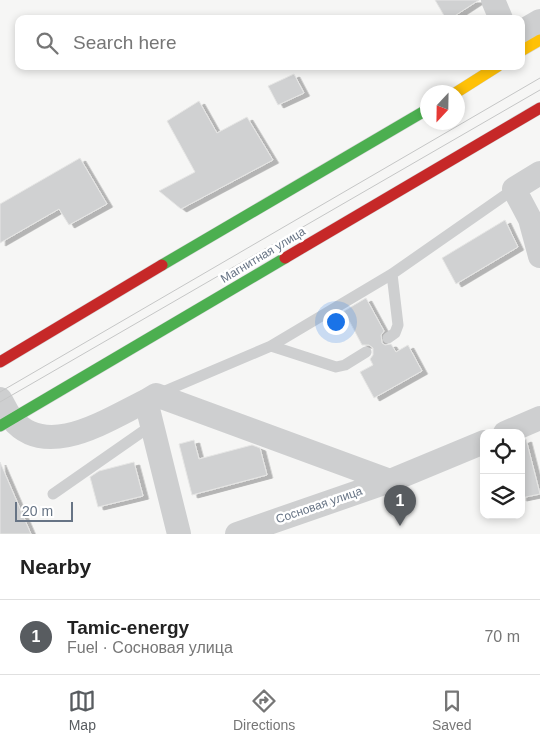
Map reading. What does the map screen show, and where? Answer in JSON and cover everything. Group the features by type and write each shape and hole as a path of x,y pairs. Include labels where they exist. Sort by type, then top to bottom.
{"main road":[{"path":"525,49 540,40"},
{"path":"465,87 492,70"},
{"name":"Магнитная улица","path":"6,423 540,108"},
{"path":"0,362 255,209 420,114"}],"street":[{"path":"493,0 499,15"},
{"path":"525,30 540,21"},
{"path":"540,173 514,188 530,218 540,256"},
{"path":"151,398 152,426 179,534"},
{"path":"0,399 6,423 37,435 51,438 70,436 151,398 390,481"},
{"path":"514,429 540,418"},
{"name":"Сосновая улица","path":"237,534 390,481 480,444"}],"lane":[{"path":"151,398 271,346 392,274 514,188"},
{"path":"388,338 395,333 398,325 392,274"},
{"path":"271,346 336,368 345,365 366,352"},
{"path":"53,494 152,426"}],"building":[{"path":"435,0 479,0 456,15 444,15"},
{"path":"294,74 304,93 278,105 268,86"},
{"path":"199,101 217,133 247,117 273,160 181,209 159,191 195,172 167,121"},
{"path":"80,158 107,204 69,225 59,209 0,243 0,204"},
{"path":"505,220 518,247 456,284 442,258"},
{"path":"366,298 384,331 381,335 382,343 385,345 391,344 396,352 408,345 422,371 374,398 360,372 373,365 370,359 373,355 373,348 369,345 362,345 344,311"},
{"path":"525,439 540,494 525,497 525,474"},
{"path":"194,440 199,459 252,445 260,448 267,475 192,495 179,444"},
{"path":"0,462 31,534 0,534"},
{"path":"134,462 143,496 98,507 90,477 99,471"}],"tram line":[{"path":"0,392 540,78"},
{"path":"0,402 540,90"}],"traffic: fast":[{"path":"162,265 420,114"},
{"path":"0,426 285,258"}],"traffic: slow":[{"path":"525,49 540,40"},
{"path":"465,87 492,70"}],"traffic: jam":[{"path":"285,258 540,108"},
{"path":"0,362 162,265"}],"place":[{"name":"Tamic-energy","path":"400,526"}]}
